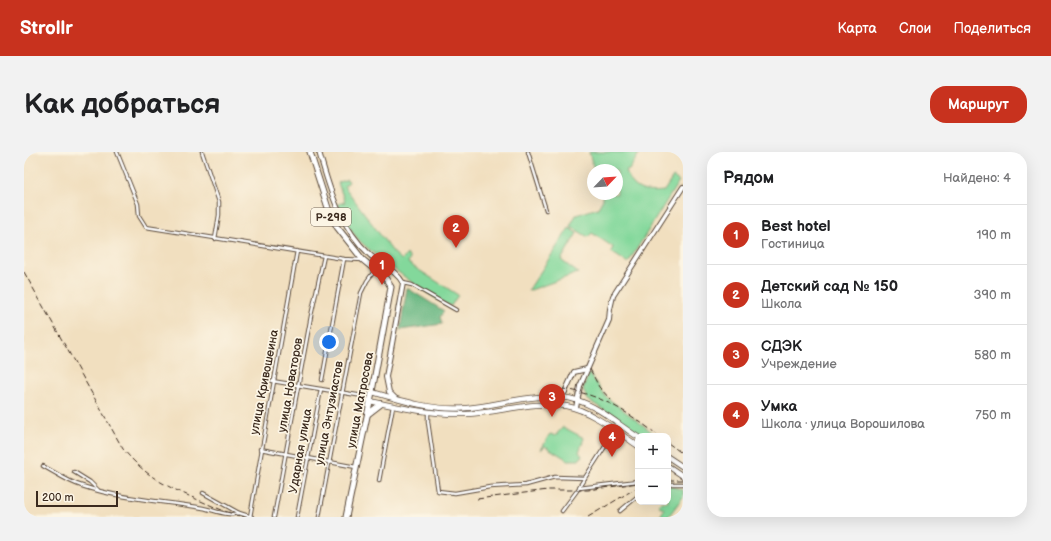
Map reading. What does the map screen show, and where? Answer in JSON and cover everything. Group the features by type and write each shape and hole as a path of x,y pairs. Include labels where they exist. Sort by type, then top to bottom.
{"highway":[{"name":"Р-298","path":"310,152 331,217 346,241 363,260 375,270"},
{"name":"улица Матросова","path":"346,517 368,414 391,287 386,279 375,270"},
{"path":"368,414 381,404"}],"main road":[{"path":"372,392 432,406 466,408 560,397 577,400 635,435"},
{"path":"370,401 428,411 467,414 550,404 576,408 635,444"},
{"path":"671,459 683,467"},
{"path":"671,468 683,476"}],"street":[{"path":"117,152 138,204 139,216 146,227 324,256 363,260"},
{"path":"202,152 217,194 219,215 215,238"},
{"path":"319,152 333,200 341,218 356,240 372,257 400,277 403,283 386,382 389,392 394,398"},
{"path":"528,152 546,210"},
{"path":"576,408 580,386 609,320 613,296 683,187"},
{"name":"улица Кривошеина","path":"251,517 260,449 297,251"},
{"name":"улица Новаторов","path":"274,517 299,391 298,385 324,256"},
{"path":"322,380 344,259"},
{"name":"улица Энтузиастов","path":"319,517 361,293 375,270"},
{"path":"403,283 412,285 456,310"},
{"path":"380,351 390,353"},
{"path":"560,397 565,392 574,372 587,369"},
{"path":"272,381 363,396 370,401"},
{"name":"Ударная улица","path":"297,517 321,389"},
{"path":"363,396 372,392"},
{"path":"380,481 393,406"},
{"path":"428,411 428,422 438,491 456,493 526,485 555,477 584,478"},
{"path":"562,511 579,488 615,431"},
{"path":"260,449 356,467"},
{"path":"43,466 81,486 150,501 204,508 229,514 239,513"},
{"path":"74,472 90,482 98,490"},
{"path":"579,488 635,481"},
{"path":"671,484 683,484"},
{"path":"203,493 239,513 251,517"},
{"path":"620,511 635,498"}],"green space":[{"path":"589,152 640,152 629,170 626,171 632,183 636,187 651,192 664,191 673,177 679,181 628,263 611,252 613,247 592,233 588,237 570,226 576,215 598,208 602,200 623,200 623,164 592,164"},
{"path":"347,179 349,182 344,186 393,252 402,260 407,254 410,259 408,263 458,295 451,306 433,297 375,254 358,239 338,204 345,202 338,183"},
{"path":"569,228 577,233 561,260 578,273 528,291"},
{"path":"407,288 444,311 440,317 442,324 400,330"},
{"path":"589,373 606,397 652,433 638,433 587,399 583,389"},
{"path":"563,427 584,438 579,452 582,456 579,460 568,460 545,446 541,450 549,435 551,434 555,436"},
{"path":"671,486 683,490 683,497 668,517 660,517 664,509 658,505 671,505"}],"railway":[{"path":"24,272 123,449 141,468 169,487 218,509 244,517"},
{"path":"590,369 599,387 611,400"},
{"path":"563,389 590,395 602,400 625,412 655,433"},
{"path":"671,445 683,454"},
{"path":"671,480 683,480"},
{"path":"477,499 548,490 588,490 635,483"},
{"path":"588,517 635,489"}],"place":[{"name":"Детский сад № 150","path":"456,248"},
{"name":"Best hotel","path":"382,285"},
{"name":"СДЭК","path":"552,417"},
{"name":"Умка","path":"612,457"}]}
